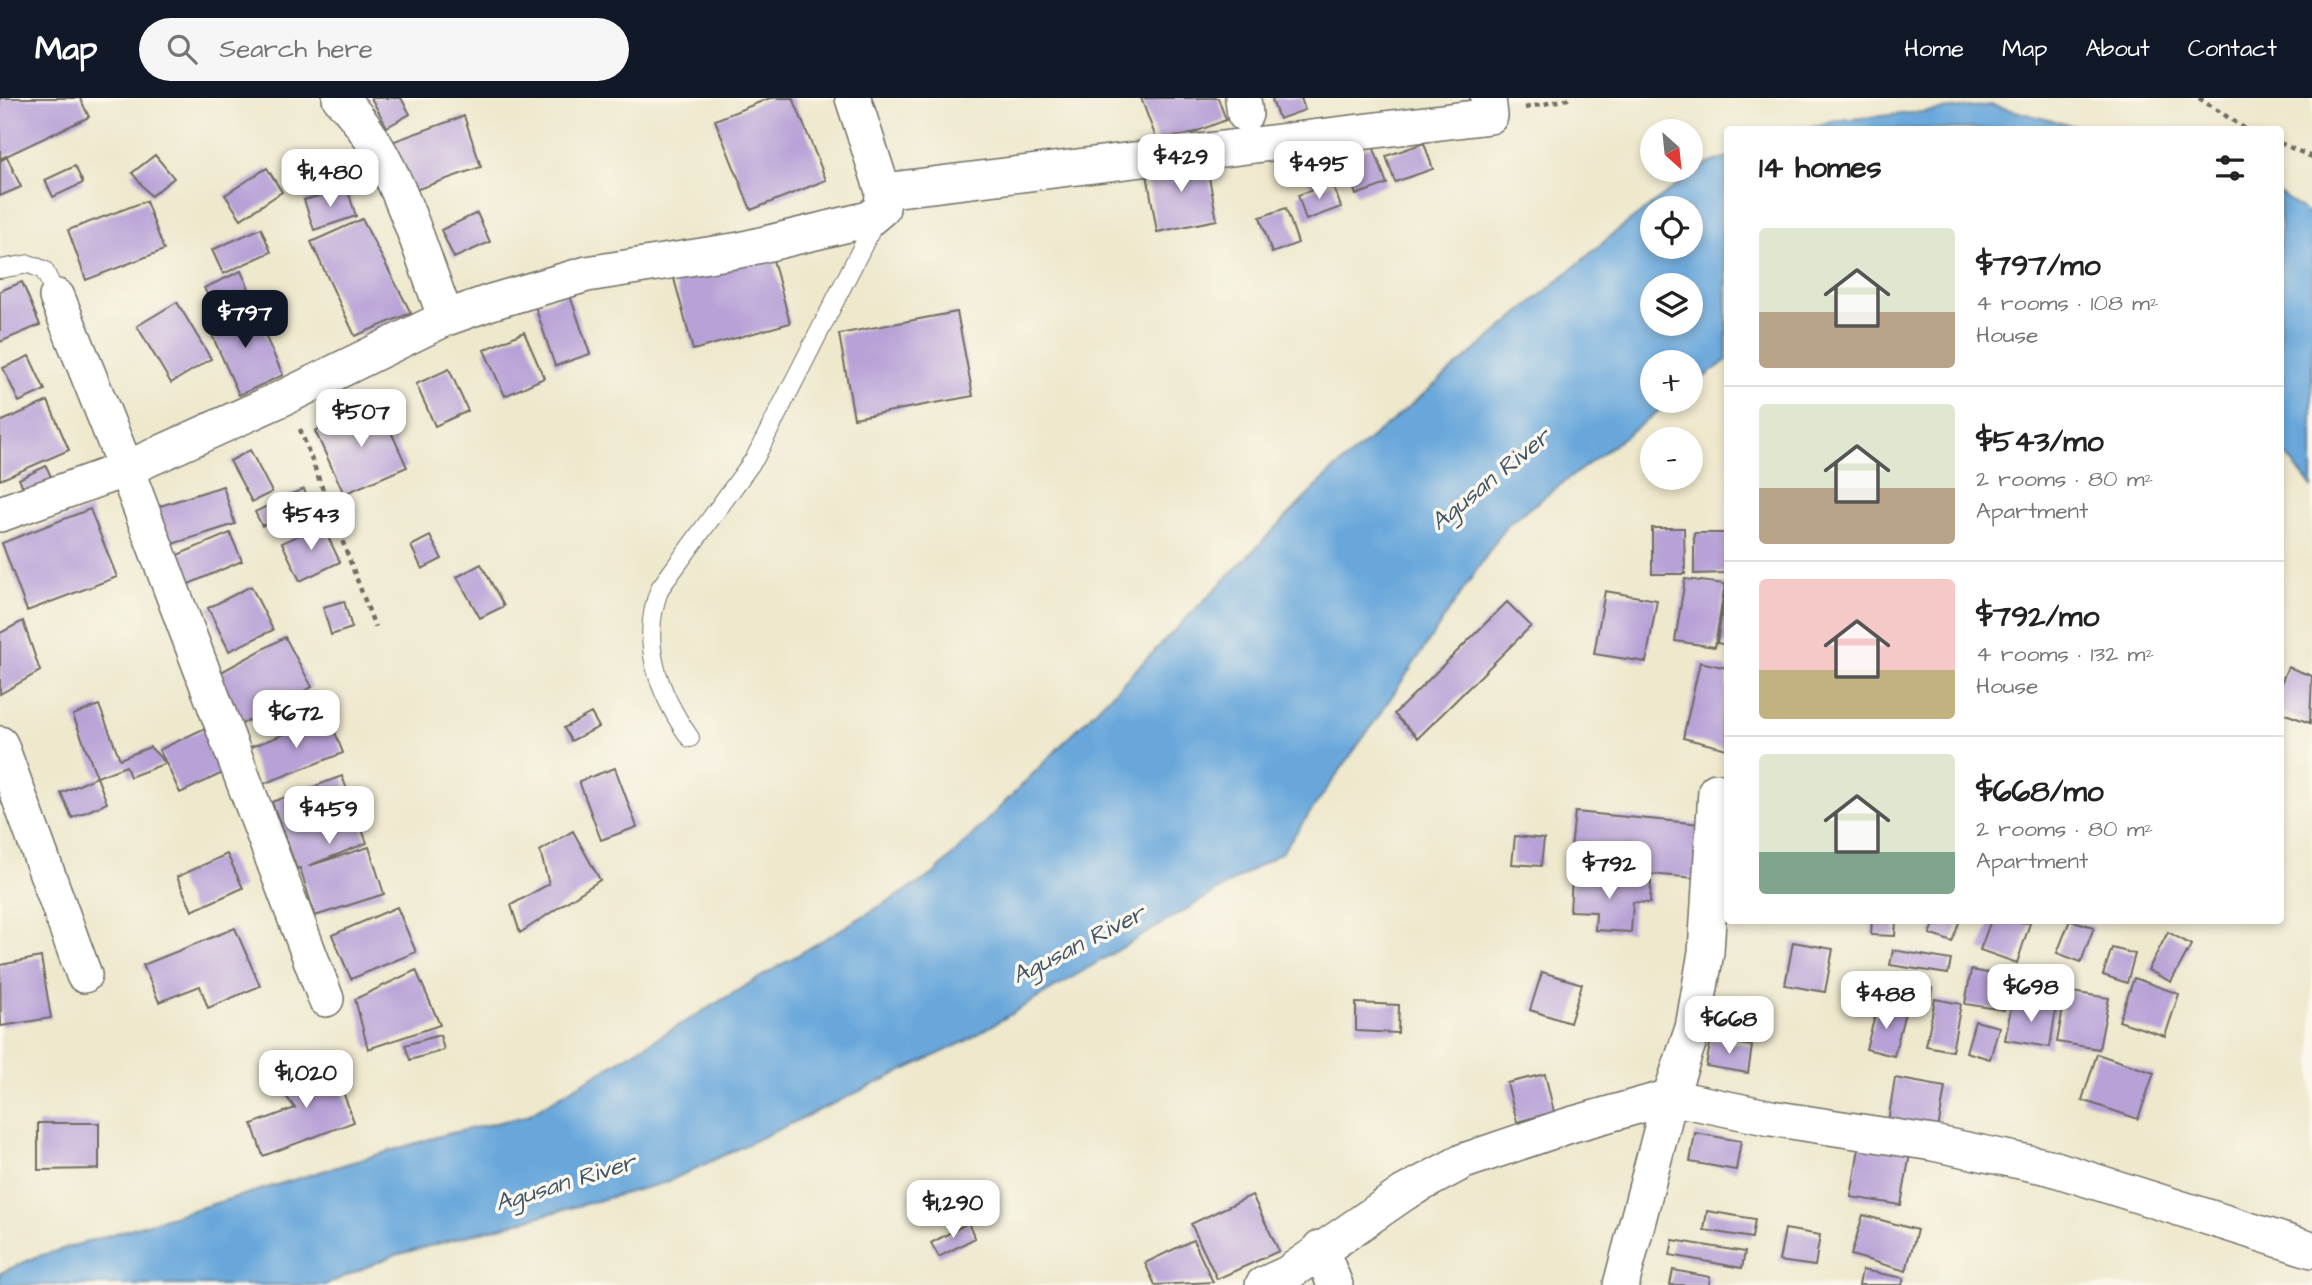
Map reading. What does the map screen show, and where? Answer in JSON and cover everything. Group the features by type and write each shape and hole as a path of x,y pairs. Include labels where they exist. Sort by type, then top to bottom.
{"street":[{"path":"340,98 360,119 385,164 446,318"},
{"path":"853,98 882,200"},
{"path":"0,514 126,469 287,396 446,318 574,277 740,250 869,219 882,200 1489,107"},
{"path":"57,298 126,469 326,999"},
{"path":"0,744 84,975"},
{"path":"1621,1285 1670,1097 1693,1028 1706,952 1716,791"},
{"path":"1263,1285 1287,1273 1320,1248 1404,1194 1464,1161 1570,1125 1670,1097 1770,1118 1933,1143 2049,1167 2312,1250"},
{"path":"1320,1248 1335,1285"}],"lane":[{"path":"690,738 673,714 660,686 649,632 652,607 660,588 755,458 882,200"},
{"path":"0,269 29,264 44,270 57,298"}],"path":[{"path":"1489,107 1572,98"},
{"path":"2199,98 2241,126"},
{"path":"2284,145 2312,157"},
{"path":"287,396 375,628"}],"water":[{"path":"1992,105 2073,126 1817,126 1831,121"},
{"name":"Agusan River","path":"1724,158 1724,362 1703,378 1703,350 1640,350 1640,413 1656,413 1507,525 1378,717 1282,852 966,1041 667,1182 392,1256 325,1285 0,1285 0,1273 36,1257 443,1135 526,1116 934,874 1330,473 1640,213 1640,259 1703,259 1703,196 1663,196 1682,182 1703,182 1703,166"},
{"path":"2284,196 2312,217 2312,487 2284,452"}],"building":[{"path":"0,98 80,98 89,117 0,159"},
{"path":"371,98 401,98 410,114 387,127"},
{"path":"770,98 793,98 826,180 751,210 715,120"},
{"path":"1141,98 1218,98 1226,120 1159,146"},
{"path":"1301,98 1305,110 1279,119 1272,100"},
{"path":"464,116 481,167 404,194 386,144"},
{"path":"1424,143 1433,169 1395,182 1386,156"},
{"path":"1373,146 1387,184 1356,195 1343,156"},
{"path":"1332,152 1339,174 1310,185 1302,162"},
{"path":"155,155 174,178 151,196 132,173"},
{"path":"1205,156 1217,220 1157,232 1146,168"},
{"path":"7,157 21,187 0,196 0,161"},
{"path":"75,166 83,183 53,197 45,180"},
{"path":"267,168 282,192 241,219 225,195"},
{"path":"1332,183 1341,207 1306,220 1298,195"},
{"path":"347,188 356,216 314,230 304,200"},
{"path":"146,201 164,250 86,280 68,230"},
{"path":"1286,208 1298,243 1272,253 1260,217"},
{"path":"477,213 490,242 454,258 441,230"},
{"path":"362,219 411,313 355,336 311,242"},
{"path":"261,228 271,252 223,274 212,250"},
{"path":"769,245 790,323 693,350 672,271"},
{"path":"241,271 251,293 215,310 204,288"},
{"path":"22,282 40,325 0,342 0,291"},
{"path":"569,293 590,354 555,366 535,306"},
{"path":"177,302 211,359 171,383 137,326"},
{"path":"251,304 283,375 239,395 207,324"},
{"path":"957,312 973,396 854,418 839,334"},
{"path":"524,332 544,378 505,396 484,350"},
{"path":"29,356 45,390 19,402 3,368"},
{"path":"449,369 468,411 435,426 416,384"},
{"path":"48,401 69,450 0,480 0,422"},
{"path":"378,403 407,467 344,494 315,431"},
{"path":"250,450 272,492 252,502 230,461"},
{"path":"46,466 54,483 27,496 19,479"},
{"path":"223,486 235,524 166,546 154,508"},
{"path":"304,489 313,515 297,521 288,495"},
{"path":"269,505 276,519 262,526 255,512"},
{"path":"90,509 117,577 27,611 2,543"},
{"path":"322,524 340,562 300,581 282,543"},
{"path":"1652,528 1684,528 1685,574 1652,574"},
{"path":"230,533 242,561 182,587 170,558"},
{"path":"1694,533 1724,533 1724,573 1694,574"},
{"path":"430,536 442,559 422,569 411,546"},
{"path":"481,564 504,606 480,618 457,577"},
{"path":"1685,579 1724,584 1715,647 1675,641"},
{"path":"251,586 273,630 229,651 208,608"},
{"path":"1605,591 1657,600 1646,662 1594,654"},
{"path":"1724,599 1724,644 1717,643"},
{"path":"344,601 352,628 331,635 323,607"},
{"path":"1507,602 1531,626 1418,738 1394,714"},
{"path":"23,621 40,671 0,694 0,633"},
{"path":"285,637 312,687 240,725 214,676"},
{"path":"1700,662 1724,667 1724,748 1683,738"},
{"path":"2288,667 2312,676 2310,723 2284,713 2284,676"},
{"path":"99,705 120,759 150,747 166,763 130,777 126,766 97,777 73,715"},
{"path":"591,713 599,727 571,741 564,728"},
{"path":"329,717 343,753 263,784 248,748"},
{"path":"205,728 225,772 180,793 159,750"},
{"path":"615,768 637,827 601,840 579,781"},
{"path":"342,776 367,843 308,866 369,847 384,894 315,916 300,868 297,869 272,802"},
{"path":"97,777 107,803 72,818 61,793"},
{"path":"1575,812 1701,824 1695,878 1569,867"},
{"path":"573,831 600,880 520,933 511,905 549,884 540,851"},
{"path":"1515,836 1544,839 1541,866 1512,864"},
{"path":"227,854 243,888 192,911 177,877"},
{"path":"1572,878 1651,882 1650,903 1633,902 1631,932 1595,930 1596,912 1570,911"},
{"path":"397,907 416,952 351,979 332,935"},
{"path":"1872,924 1896,924 1895,936 1871,935"},
{"path":"1934,924 1959,924 1952,942 1930,934"},
{"path":"1990,924 2030,924 2017,963 1980,950"},
{"path":"2068,924 2094,927 2081,962 2057,953"},
{"path":"235,928 260,986 208,1008 200,986 159,1002 143,965"},
{"path":"2168,932 2191,945 2171,982 2148,970"},
{"path":"1793,942 1833,949 1825,992 1785,985"},
{"path":"2112,948 2135,954 2127,983 2103,975"},
{"path":"1893,950 1951,960 1948,974 1890,965"},
{"path":"41,957 51,1018 1,1026 0,965"},
{"path":"416,970 440,1025 368,1049 355,999"},
{"path":"1971,970 2010,977 2004,1010 1965,1004"},
{"path":"1542,972 1582,984 1570,1023 1530,1010"},
{"path":"2134,978 2179,994 2165,1036 2119,1021"},
{"path":"1891,982 1932,988 1930,1001 1889,994"},
{"path":"2066,991 2109,998 2099,1049 2057,1042"},
{"path":"1935,999 1961,1004 1952,1051 1926,1046"},
{"path":"2012,1001 2056,1008 2050,1047 2005,1040"},
{"path":"1356,1003 1399,1005 1398,1033 1356,1031"},
{"path":"1878,1005 1905,1012 1894,1056 1866,1049"},
{"path":"1975,1021 1999,1027 1990,1059 1966,1052"},
{"path":"440,1035 444,1050 410,1060 405,1045"},
{"path":"1711,1039 1752,1046 1748,1073 1706,1066"},
{"path":"2097,1054 2154,1073 2138,1119 2082,1100"},
{"path":"332,1062 354,1122 263,1156 252,1124 295,1108 276,1083"},
{"path":"1545,1074 1554,1112 1517,1122 1507,1083"},
{"path":"1895,1078 1945,1087 1936,1142 1886,1134"},
{"path":"38,1123 99,1123 99,1169 38,1170"},
{"path":"1695,1133 1741,1141 1736,1170 1690,1162"},
{"path":"1860,1141 1911,1148 1901,1205 1851,1197"},
{"path":"1252,1195 1279,1251 1217,1279 1191,1224"},
{"path":"1707,1211 1755,1219 1752,1238 1704,1230"},
{"path":"1863,1215 1917,1230 1906,1271 1851,1255"},
{"path":"968,1223 975,1238 939,1257 931,1243"},
{"path":"1785,1229 1820,1235 1815,1266 1779,1261"},
{"path":"1193,1240 1213,1282 1155,1285 1145,1263"},
{"path":"1673,1240 1745,1252 1742,1268 1670,1255"},
{"path":"1673,1270 1710,1277 1709,1285 1670,1285"},
{"path":"1862,1270 1904,1278 1902,1285 1859,1285"}]}
